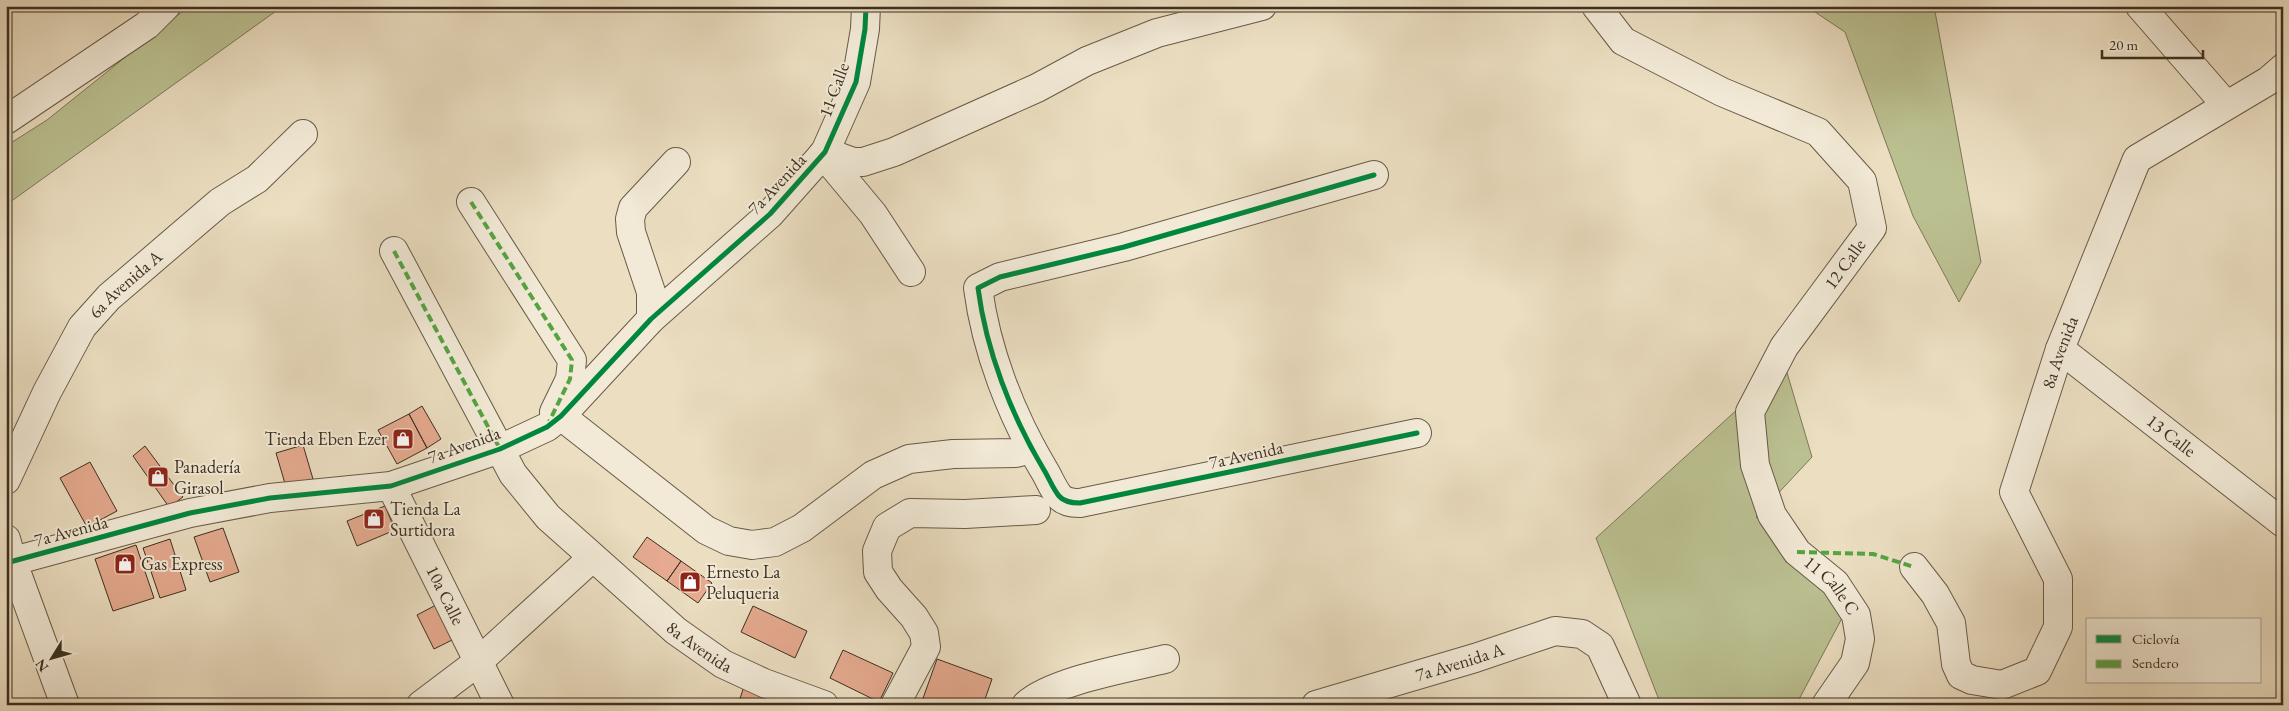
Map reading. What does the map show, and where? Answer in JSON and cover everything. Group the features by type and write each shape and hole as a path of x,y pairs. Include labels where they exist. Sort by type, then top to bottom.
{"street":[{"path":"6,120 147,25 166,6"},
{"name":"11 Calle","path":"824,153 856,82 865,29 866,6"},
{"name":"7a Avenida","path":"8,554 190,513 270,498 391,486 500,449 554,421 651,318 770,214 824,153 854,162 863,162 894,152 1037,88 1087,61 1157,33 1262,6"},
{"name":"12 Calle","path":"1596,6 1623,41 1722,92 1818,132 1862,181 1872,228 1784,347 1750,412 1755,465 1772,515 1797,552"},
{"path":"2140,6 2226,105"},
{"name":"8a Avenida","path":"1914,567 1935,594 1951,623 1956,664 1961,675 1972,680 2002,684 2037,671 2058,627 2058,579 2014,492 2060,349 2136,159 2268,81 2283,68"},
{"name":"6a Avenida A","path":"6,480 47,392 82,327 109,297 220,202 257,179 302,134"},
{"path":"824,153 874,214 911,272"},
{"path":"651,318 651,292 631,232 630,219 633,208 676,162"},
{"path":"471,202 572,360 570,379 554,421 706,530 729,541 752,545 775,542 802,528 873,475 909,459 953,454 1016,453 1032,449 1016,416 995,359 981,315 978,288 1000,277 1124,247 1374,176"},
{"name":"8a Avenida","path":"394,252 513,474 548,517 676,631 723,664 764,683 824,705"},
{"name":"13 Calle","path":"2060,349 2283,523"},
{"name":"7a Avenida","path":"1032,449 1060,498 1080,503 1416,433"},
{"name":"10a Calle","path":"391,486 500,705"},
{"path":"895,705 926,647 924,634 914,617 888,589 878,572 877,551 887,527 910,513 965,514 1036,510"},
{"name":"11 Calle C","path":"1797,552 1835,582 1856,615 1860,639 1855,663 1826,705"},
{"path":"8,554 65,705"},
{"path":"421,705 478,662 592,558"},
{"name":"7a Avenida A","path":"1316,705 1475,658 1555,631 1582,634 1600,646 1627,705"},
{"path":"1026,705 1042,692 1165,659"}],"green space":[{"path":"189,6 283,6 6,205 6,146 47,120"},
{"path":"1806,6 1934,6 1981,262 1959,302 1913,216 1845,32"},
{"path":"1785,366 1812,457 1756,517 1850,603 1796,705 1661,705 1596,538"}],"building":[{"path":"422,406 441,439 427,448 409,414"},
{"name":"Tienda Eben Ezer","path":"409,414 427,448 397,464 378,430"},
{"path":"303,445 313,479 286,487 276,453"},
{"name":"Panadería Girasol","path":"145,446 183,497 169,507 133,456"},
{"path":"90,462 117,511 87,527 60,478"},
{"path":"385,506 395,530 357,546 347,521"},
{"path":"223,528 239,572 210,582 194,537"},
{"path":"647,537 681,561 667,581 633,557"},
{"path":"170,539 186,590 160,598 143,548"},
{"path":"136,545 154,598 113,611 95,559"},
{"name":"Ernesto La Peluqueria","path":"681,561 712,583 698,603 667,581"},
{"path":"436,605 454,639 434,649 417,615"},
{"path":"753,606 807,631 795,658 741,632"},
{"path":"843,650 893,673 879,702 830,678"},
{"path":"937,659 992,679 983,705 921,704"},
{"path":"745,683 789,705 738,705"}],"marked path":[{"path":"471,202 572,360 570,379 549,422"},
{"path":"394,251 500,449"},
{"path":"1797,552 1873,554 1914,567"}],"cycle path":[{"path":"6,563 190,513 270,498 391,486 500,449 547,427 561,416 651,319 770,214 825,152 856,82 865,29 866,6"},
{"path":"1374,175 1124,247 1000,277 978,288 987,335 1011,405 1032,449 1055,490 1063,500 1069,502 1080,503 1417,433"}],"place":[{"name":"Tienda Eben Ezer","path":"403,439"},
{"name":"Panadería Girasol","path":"158,477"},
{"name":"Tienda La Surtidora","path":"374,519"},
{"name":"Gas Express","path":"125,564"},
{"name":"Ernesto La Peluqueria","path":"690,582"}]}
